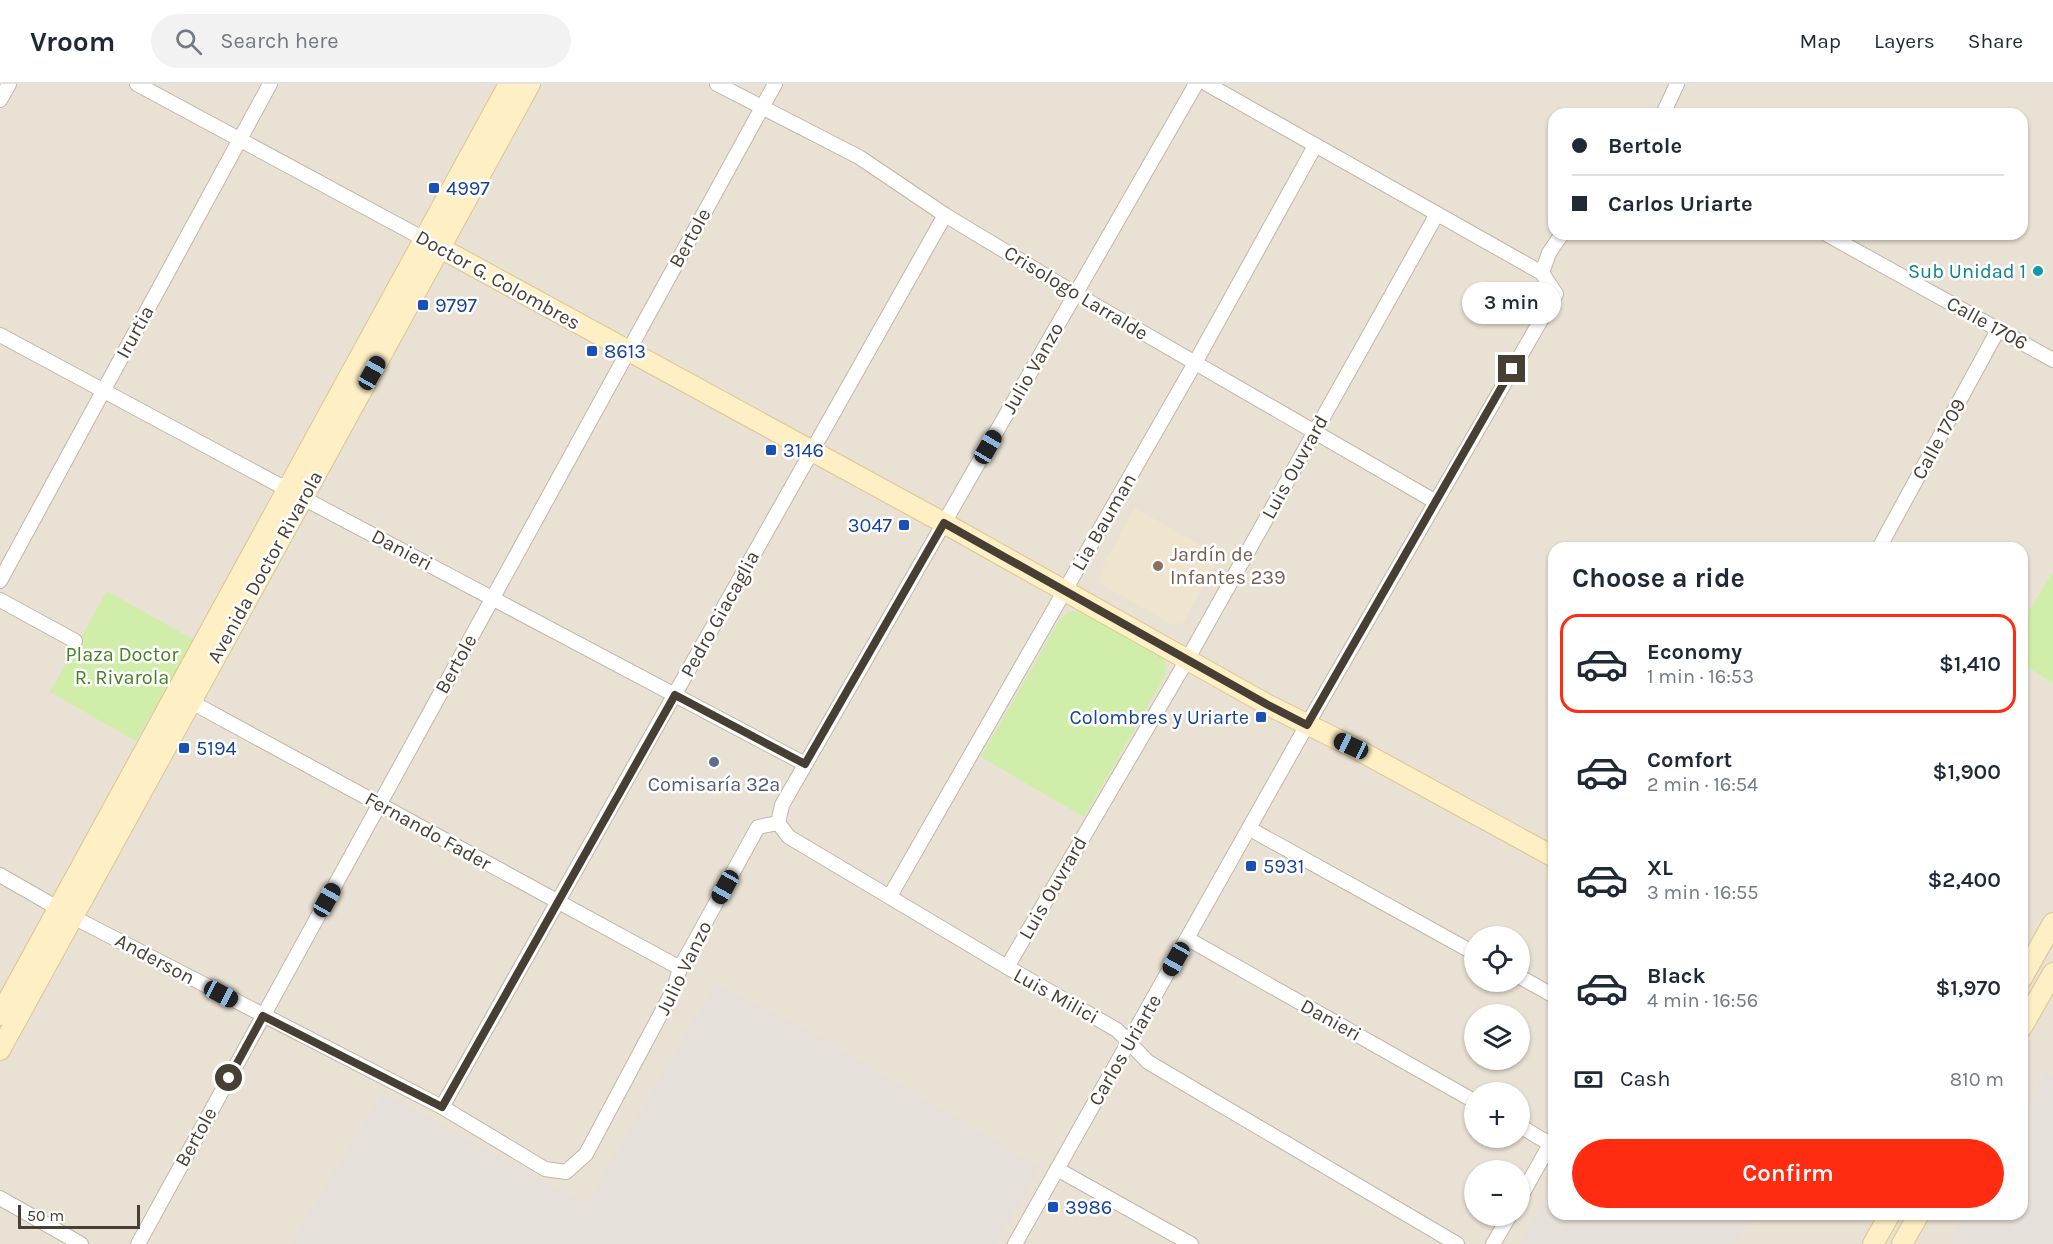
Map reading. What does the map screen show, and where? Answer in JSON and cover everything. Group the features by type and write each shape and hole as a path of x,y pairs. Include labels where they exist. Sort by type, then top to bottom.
{"street":[{"path":"0,100 9,84"},
{"name":"Doctor G. Colombres","path":"137,84 944,523 1187,660 1548,854"},
{"name":"Irurtia","path":"0,580 270,84"},
{"name":"Avenida Doctor Rivarola","path":"432,244 509,84"},
{"name":"Avenida Doctor Rivarola","path":"0,1050 66,912 432,244 530,84"},
{"name":"Crisologo Larralde","path":"717,84 859,157 945,215 1076,294 1436,502"},
{"name":"Bertole","path":"138,1244 775,84"},
{"name":"Julio Vanzo","path":"566,1172 586,1154 674,989 680,968 758,827 778,823 782,805 805,764 1196,84"},
{"path":"1207,84 1542,273 1549,253 1558,240"},
{"path":"1665,108 1677,84"},
{"name":"Lia Bauman","path":"890,897 1195,363 1315,146"},
{"name":"Luis Ouvrard","path":"1007,968 1187,660 1437,214"},
{"name":"Pedro Giacaglia","path":"442,1107 945,215"},
{"name":"Calle 1706","path":"1837,240 2053,360"},
{"name":"Carlos Uriarte","path":"1015,1244 1307,725 1556,294 1542,273"},
{"name":"Calle 1709","path":"1882,542 1998,330"},
{"name":"Danieri","path":"0,335 805,764"},
{"path":"0,600 75,641"},
{"name":"Fernando Fader","path":"183,698 680,968"},
{"name":"Luis Milici","path":"778,823 789,837 1007,968 1118,1030 1148,1062 1457,1244"},
{"path":"1250,829 1464,947"},
{"name":"Anderson","path":"0,875 263,1016 442,1107 545,1169 566,1172"},
{"name":"Avenida Doctor Rivarola","path":"0,1015 66,912"},
{"path":"2028,967 2053,922"},
{"name":"Danieri","path":"1188,939 1464,1095"},
{"path":"2028,1017 2053,973"},
{"path":"1530,983 1548,993"},
{"path":"1530,1130 1548,1138"},
{"path":"1530,1180 1548,1147"},
{"path":"1057,1169 1191,1244"},
{"path":"0,1198 81,1244"},
{"path":"1873,1244 1887,1220"},
{"path":"1902,1244 1916,1220"},
{"path":"1494,1244 1504,1226"}],"shaded area":[{"path":"0,84 2053,84 2053,1244 0,1244"},
{"name":"Jardín de Infantes 239","path":"1135,508 1220,556 1183,623 1173,625 1100,583 1101,569"},
{"path":"715,984 814,1034 1040,1167 996,1244 290,1244 383,1092 586,1204"},
{"path":"2046,1073 2053,1077 2053,1244 1954,1244 1950,1242 1963,1220 2028,1220 2028,1104"},
{"path":"1548,1195 1548,1220 1750,1220 1736,1244 1520,1244"}],"green space":[{"path":"2053,572 2053,683 2028,667 2028,612"},
{"name":"Plaza Doctor R. Rivarola","path":"107,591 194,640 136,741 50,692"},
{"path":"1082,611 1163,658 1166,666 1165,676 1084,817 981,757 1060,619 1068,612"}],"place":[{"name":"4997","path":"434,188"},
{"name":"Sub Unidad 1","path":"2038,271"},
{"name":"9797","path":"423,305"},
{"name":"8613","path":"592,351"},
{"name":"3146","path":"771,450"},
{"name":"3047","path":"904,525"},
{"name":"Jardín de Infantes 239","path":"1158,566"},
{"name":"Colombres y Uriarte","path":"1261,717"},
{"name":"5194","path":"184,748"},
{"name":"Comisaría 32ª","path":"714,762"},
{"name":"5931","path":"1251,866"},
{"name":"3986","path":"1053,1207"}],"route":[{"path":"229,1078 263,1016 442,1107 675,695 805,764 944,523 1307,725 1512,369"}]}
